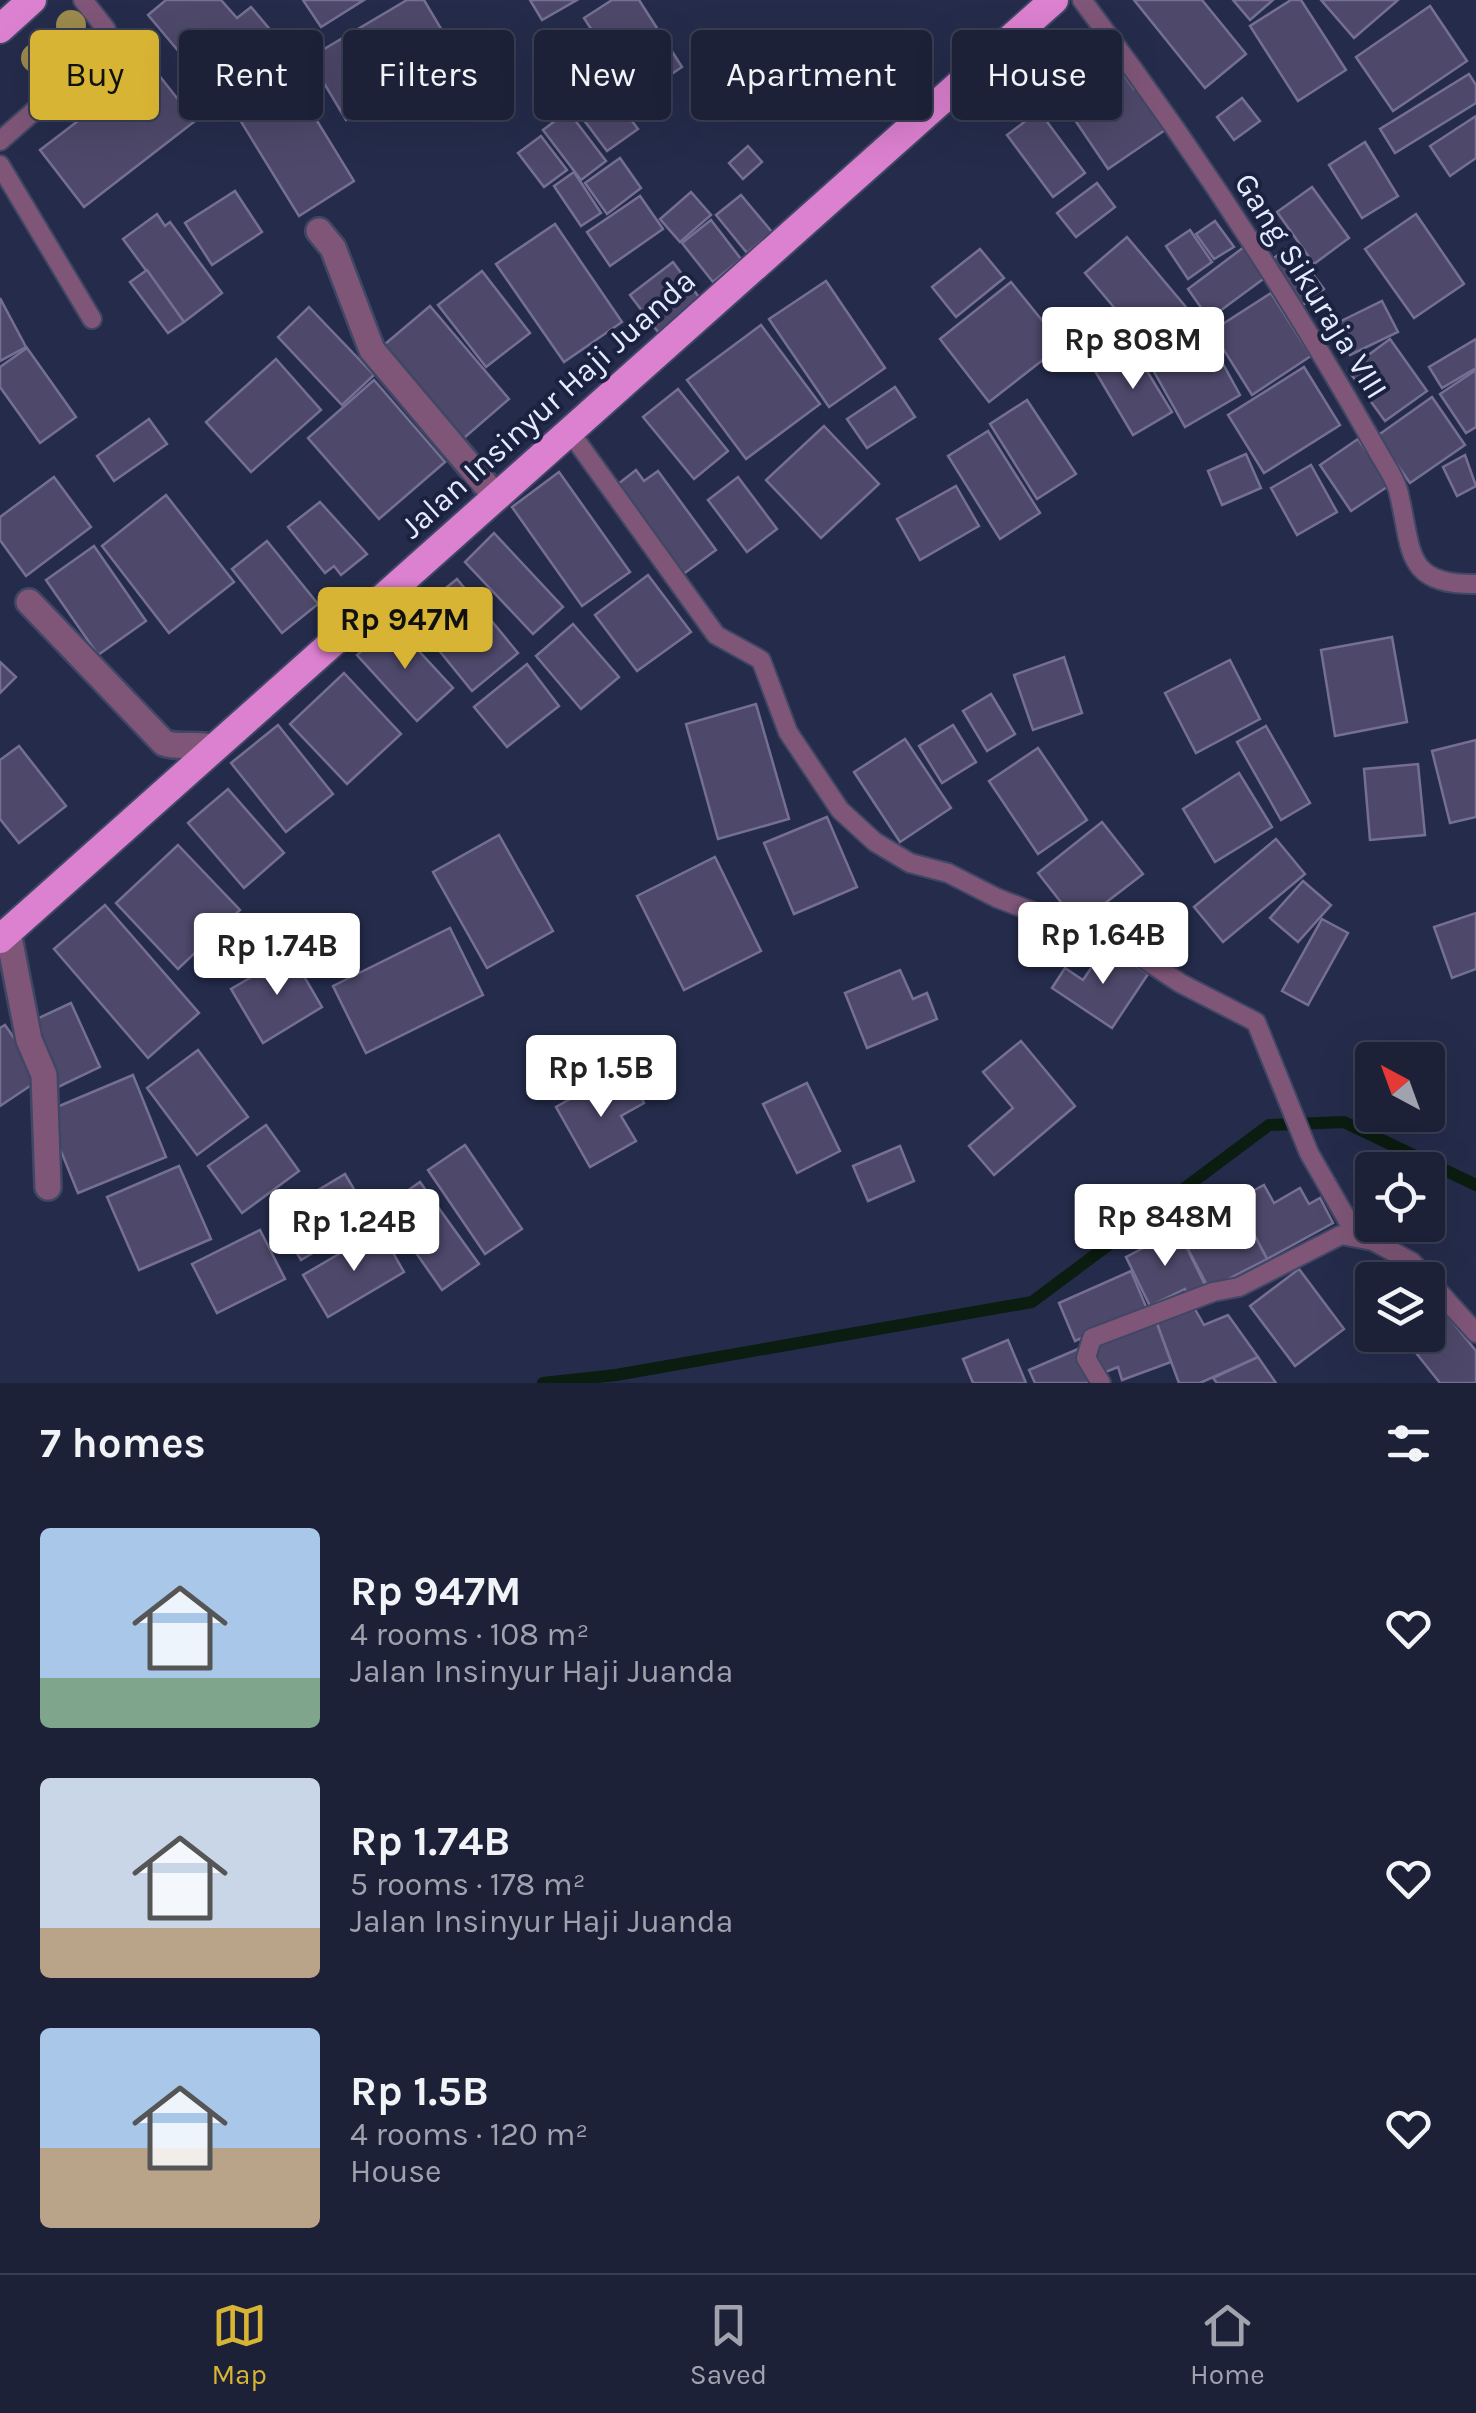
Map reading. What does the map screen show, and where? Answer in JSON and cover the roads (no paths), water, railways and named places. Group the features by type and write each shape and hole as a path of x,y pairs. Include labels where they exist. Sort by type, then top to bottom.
{"highway":[{"path":"0,29 32,0"},
{"name":"Jalan Insinyur Haji Juanda","path":"4,936 1054,0"}],"street":[{"path":"319,231 334,248 379,359 496,497"},
{"path":"29,602 164,743 174,747 199,742 214,748"},
{"path":"4,936 29,1040 44,1074 48,1187"}],"lane":[{"path":"0,141 102,51 106,28 83,0"},
{"name":"Gang Sikuraja VIII","path":"1082,0 1154,93 1328,364 1397,485 1415,565 1435,582 1476,584"},
{"path":"0,166 92,320"},
{"path":"570,432 716,635 761,660 788,732 840,810 875,842 910,863 948,874 997,898 1128,948 1166,976 1256,1022 1309,1153 1355,1233"},
{"path":"1101,1383 1086,1358 1092,1338 1213,1292 1239,1287 1341,1235 1355,1235"},
{"path":"1371,1242 1412,1262 1476,1333"}],"waterway":[{"path":"543,1383 616,1375 1032,1302 1269,1125 1344,1122 1476,1185"}]}
